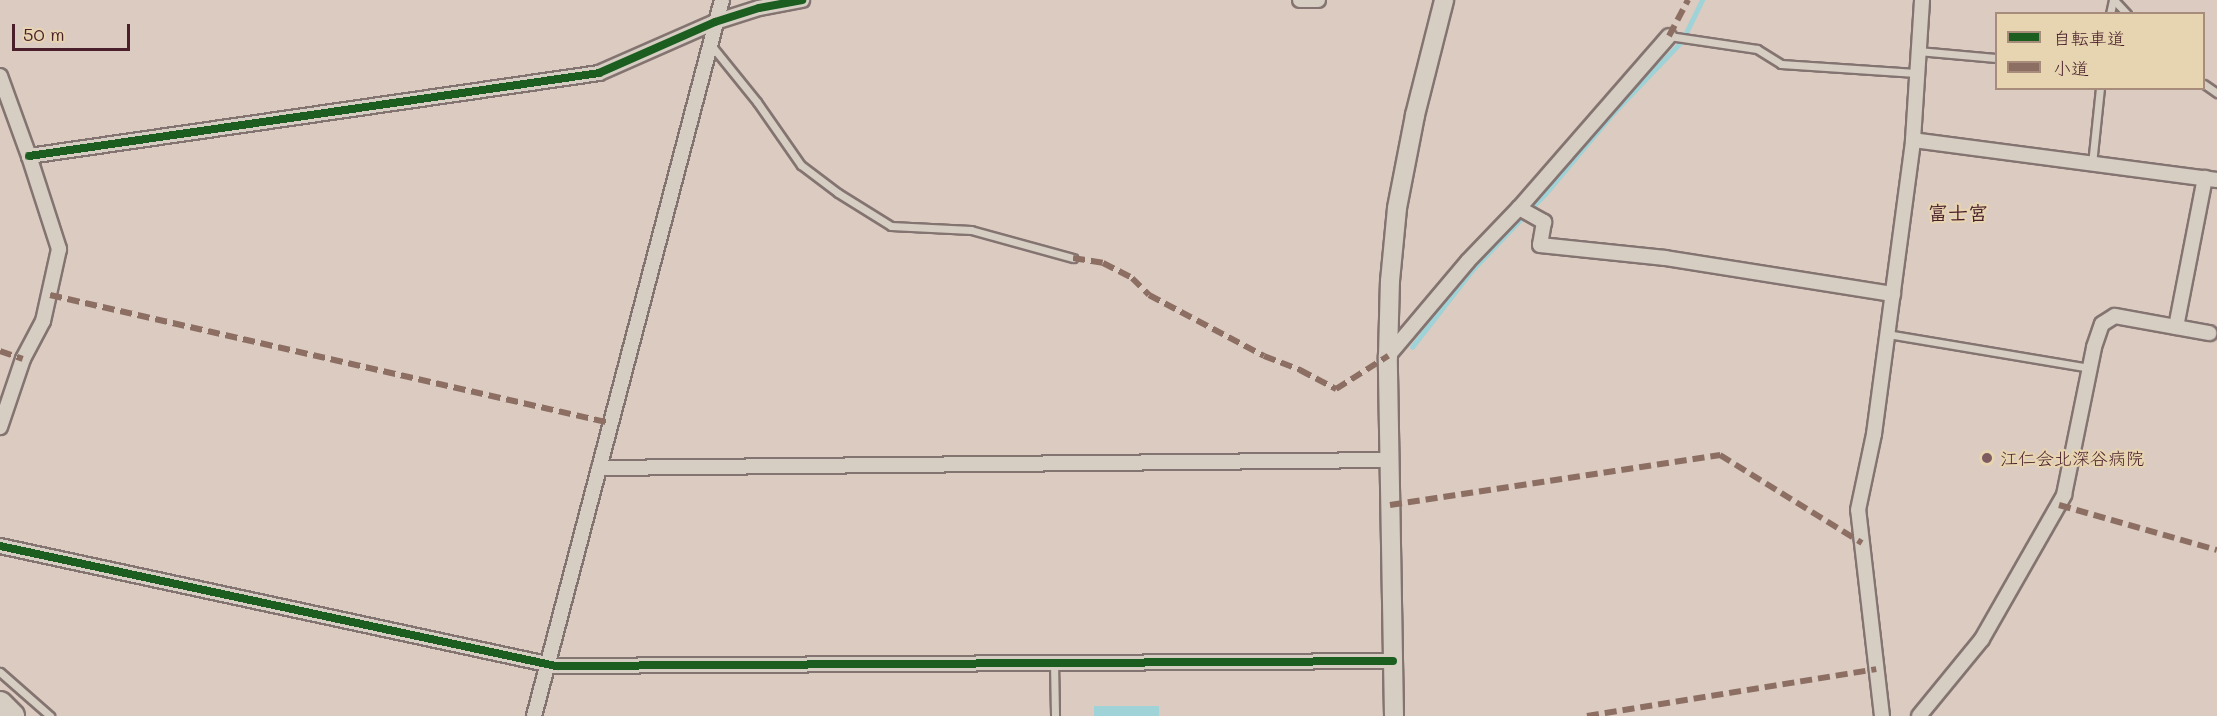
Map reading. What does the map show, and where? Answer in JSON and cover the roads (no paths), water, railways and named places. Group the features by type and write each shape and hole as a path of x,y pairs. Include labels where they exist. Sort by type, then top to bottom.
{"highway":[{"path":"0,704 12,716"}],"street":[{"path":"534,716 721,0"},
{"path":"29,156 599,73 715,22 759,8 802,0"},
{"path":"1300,0 1318,0"},
{"path":"1394,716 1388,356 1397,208 1415,115 1444,0"},
{"path":"1882,716 1858,510 1874,434 1893,294 1912,140 1922,0"},
{"path":"1388,356 1468,261 1519,208 1669,36"},
{"path":"0,76 59,249 43,321 23,358 0,427"},
{"path":"1912,140 2211,179 2176,327"},
{"path":"1519,208 1544,222 1540,245 1665,258 1893,294"},
{"path":"1918,716 1982,639 2064,495 2090,368 2102,324 2115,316 2209,333"},
{"path":"599,468 1389,460"},
{"path":"0,546 548,665 1393,661"}],"lane":[{"path":"2113,0 2125,12"},
{"path":"1669,36 1756,49 1781,64 1916,73"},
{"path":"710,43 757,102 801,165 838,194 891,226 971,230 1073,258"},
{"path":"1918,51 1995,58"},
{"path":"2092,165 2100,90"},
{"path":"1887,334 2090,368"},
{"path":"1054,662 1055,716"},
{"path":"0,672 50,716"}],"water":[{"path":"1094,706 1159,706 1159,716 1094,716"}],"waterway":[{"path":"1412,347 1473,269 1545,194 1613,113 1682,41 1702,0"}],"place":[{"name":"江仁会北深谷病院","path":"1987,458"}],"district":[{"name":"富士宮","path":"1958,212"}]}
